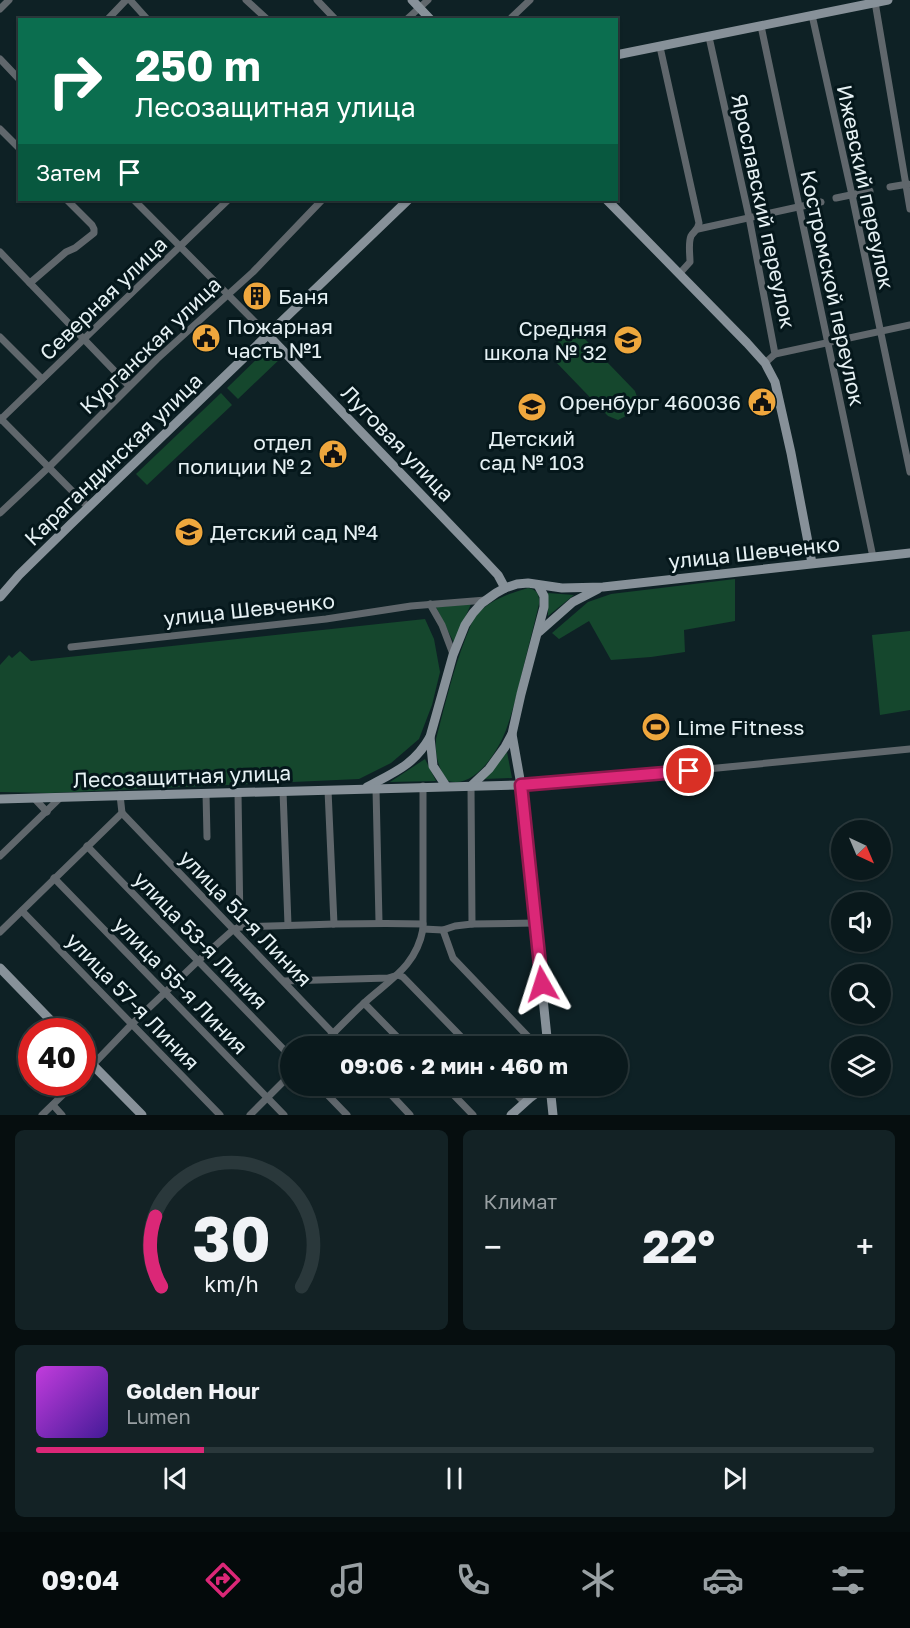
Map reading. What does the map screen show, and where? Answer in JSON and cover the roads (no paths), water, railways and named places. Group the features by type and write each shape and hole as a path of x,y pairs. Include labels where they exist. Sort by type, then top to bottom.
{"main road":[{"path":"618,55 812,15 845,4 888,0"},
{"path":"416,4 429,18"},
{"name":"Карагандинская улица","path":"2,590 407,201"},
{"path":"608,201 765,363 775,382 780,402 812,563"},
{"name":"Луговая улица","path":"268,335 498,575 505,588"},
{"name":"улица Шевченко","path":"505,588 524,584 562,588 603,587 910,552"},
{"path":"471,786 489,769 512,734 545,600 538,585"},
{"name":"улица Шевченко","path":"538,633 573,602 603,587"},
{"path":"446,786 433,766 430,737 453,655 469,618 486,600 505,588"},
{"path":"512,734 521,785 547,1036"},
{"name":"Лесозащитная улица","path":"365,789 409,764 422,751 430,737"},
{"path":"471,786 521,785"},
{"name":"Лесозащитная улица","path":"0,799 471,786"},
{"path":"0,968 48,1018"},
{"path":"96,1067 142,1115"},
{"path":"512,1115 534,1096"},
{"path":"550,1096 553,1115"}],"street":[{"path":"0,9 9,0"},
{"path":"109,18 128,0 146,18"},
{"path":"246,0 266,18"},
{"path":"317,0 334,18"},
{"path":"407,18 416,4 428,0"},
{"path":"511,18 530,0"},
{"path":"875,3 908,184 910,209"},
{"name":"Ижевский переулок","path":"812,15 910,472"},
{"name":"Костромской переулок","path":"761,26 873,557"},
{"name":"Ярославский переулок","path":"709,36 775,354 765,363"},
{"path":"660,47 699,223 698,230"},
{"path":"0,59 18,78"},
{"path":"0,129 18,147"},
{"path":"890,187 908,184"},
{"path":"836,198 870,191"},
{"path":"30,282 66,252 94,234 92,225 68,201"},
{"name":"Луговая улица","path":"135,201 268,335"},
{"name":"Северная улица","path":"0,419 227,201"},
{"name":"Курганская улица","path":"0,513 129,386 253,272 321,201"},
{"path":"680,273 690,262 690,241 692,235 698,230 821,202"},
{"path":"0,252 129,386"},
{"path":"775,354 910,325"},
{"path":"0,337 42,380"},
{"path":"0,419 88,507"},
{"name":"улица Шевченко","path":"71,647 326,619 411,606 486,600"},
{"path":"430,604 442,625 453,655"},
{"path":"521,785 627,777 910,748"},
{"path":"331,1036 364,1003 398,975 409,963 421,940 423,926 423,786"},
{"path":"471,786 472,924"},
{"path":"376,789 379,922"},
{"path":"328,790 334,924"},
{"path":"283,791 288,925"},
{"path":"237,928 238,792"},
{"path":"206,793 207,837"},
{"path":"0,932 122,813 120,795"},
{"path":"0,856 61,797"},
{"path":"34,798 46,812"},
{"name":"улица 51-я Линия","path":"122,813 237,928 337,1036"},
{"name":"улица 53-я Линия","path":"87,846 280,1046"},
{"name":"улица 55-я Линия","path":"54,878 284,1115"},
{"name":"улица 57-я Линия","path":"22,911 220,1115"},
{"path":"96,1063 164,993 237,928 379,922 443,930 472,924 536,923"},
{"path":"443,930 453,958 527,1036"},
{"path":"284,981 388,978 398,975 403,977 460,1036"},
{"path":"364,1003 396,1036"},
{"path":"250,1115 280,1085"},
{"path":"42,1115 61,1096"},
{"path":"329,1096 347,1115"},
{"path":"392,1096 410,1115"},
{"path":"455,1096 473,1115"},
{"path":"518,1096 525,1103"},
{"path":"52,1105 62,1115"}],"place":[{"name":"Баня","path":"257,296"},
{"name":"Пожарная часть №1","path":"206,338"},
{"name":"Средняя школа № 32","path":"628,340"},
{"name":"Оренбург 460036","path":"762,402"},
{"name":"Детский сад № 103","path":"532,407"},
{"name":"отдел полиции № 2","path":"333,454"},
{"name":"Детский сад №4","path":"189,532"},
{"name":"Lime Fitness","path":"656,727"}]}
